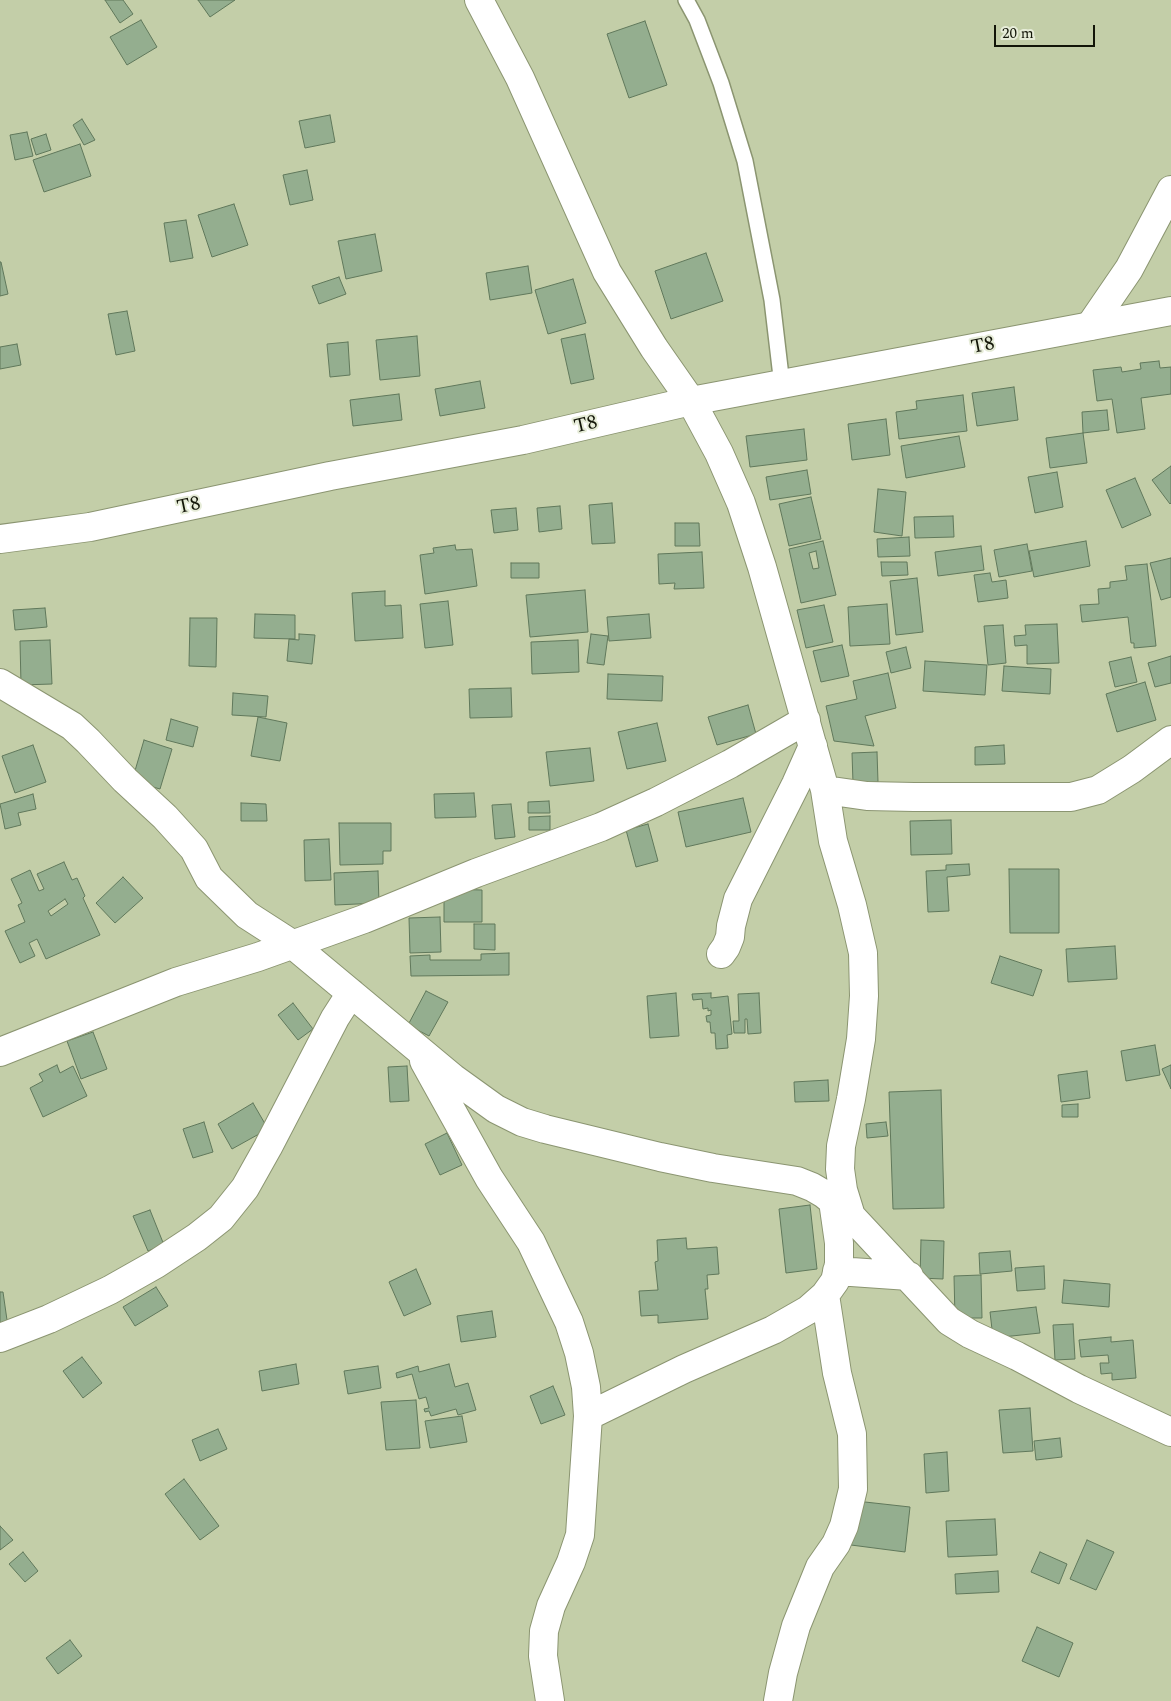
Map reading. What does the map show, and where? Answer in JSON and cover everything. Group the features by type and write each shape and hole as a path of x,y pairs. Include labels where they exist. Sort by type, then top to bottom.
{"street":[{"path":"479,0 520,78 607,272 654,348 691,402 720,453 762,567 825,790 834,841 863,953 864,996 860,1039 852,1099 841,1146 840,1162 843,1190 840,1244 835,1281 825,1295 808,1310 773,1330 684,1369 588,1416"},
{"path":"1090,326 1129,269 1171,190"},
{"name":"T8","path":"0,540 90,527 330,476 523,440 691,402 1171,311"},
{"path":"0,683 72,726 88,741 125,780 165,817 194,849 209,878 247,915 292,944 350,994 476,1096 496,1109 522,1122 546,1130 713,1168 797,1181 818,1190 842,1209 909,1276 949,1321 970,1334 1171,1432"},
{"path":"0,1052 176,982 235,964 364,919 476,873 601,827 705,776 809,733"},
{"path":"721,954 730,937 738,899 784,809 809,733"},
{"path":"825,790 867,796 1071,797 1098,790 1132,769 1171,740"},
{"path":"0,1338 50,1319 110,1290 197,1237 221,1218 245,1188 335,1018 350,994"},
{"path":"416,1047 489,1178 531,1242 569,1322 579,1354 586,1387 588,1416 580,1535 572,1562 551,1606 544,1632 543,1656 550,1701"},
{"path":"837,1271 909,1276"},
{"path":"778,1701 783,1673 796,1626 820,1567 836,1544 844,1526 854,1489 852,1434 837,1373 825,1295"}],"lane":[{"path":"686,0 697,20 721,83 745,160 772,300 782,385"}],"building":[{"path":"105,0 123,0 133,14 120,23"},
{"path":"198,0 235,0 210,17"},
{"path":"141,20 157,47 127,65 110,37"},
{"path":"645,21 667,85 629,98 607,34"},
{"path":"330,115 335,142 305,148 299,121"},
{"path":"82,119 95,140 84,145 73,125"},
{"path":"27,132 33,156 15,160 10,135"},
{"path":"46,134 51,150 36,155 31,139"},
{"path":"80,144 91,176 44,192 33,160"},
{"path":"307,170 313,200 290,205 283,175"},
{"path":"234,204 248,245 212,257 198,215"},
{"path":"186,220 193,258 170,262 164,223"},
{"path":"375,234 382,271 346,279 338,241"},
{"path":"706,253 723,301 671,319 655,271"},
{"path":"0,262 8,294 0,296"},
{"path":"528,266 532,293 490,300 486,273"},
{"path":"339,277 346,294 319,304 312,286"},
{"path":"573,279 586,323 548,334 535,290"},
{"path":"127,311 135,351 116,355 108,314"},
{"path":"585,334 594,379 571,384 561,339"},
{"path":"417,336 420,376 380,380 376,340"},
{"path":"348,342 350,375 330,377 327,344"},
{"path":"17,344 21,365 0,369 0,347"},
{"path":"1159,361 1160,368 1171,367 1171,394 1141,398 1145,429 1117,433 1112,399 1097,401 1093,370 1121,367 1122,372 1141,369 1140,363"},
{"path":"480,381 485,408 440,416 435,389"},
{"path":"1014,387 1018,420 977,426 972,393"},
{"path":"399,394 402,420 353,426 350,400"},
{"path":"963,395 967,431 899,439 896,412 917,409 916,401"},
{"path":"1107,410 1109,430 1083,433 1082,412"},
{"path":"886,419 890,455 852,460 848,424"},
{"path":"804,429 807,460 750,467 746,436"},
{"path":"1083,433 1087,463 1050,468 1046,438"},
{"path":"959,436 965,467 906,478 901,446"},
{"path":"1171,466 1171,503 1170,504 1152,480"},
{"path":"807,470 811,494 770,500 766,477"},
{"path":"1057,472 1063,507 1035,513 1028,477"},
{"path":"1135,478 1151,515 1122,528 1106,490"},
{"path":"878,489 906,492 902,536 874,532"},
{"path":"811,497 821,539 789,546 779,504"},
{"path":"612,503 615,543 592,544 589,505"},
{"path":"560,506 562,529 539,532 537,508"},
{"path":"516,508 518,530 494,533 491,510"},
{"path":"953,516 954,537 915,538 914,517"},
{"path":"675,523 699,523 700,546 675,546"},
{"path":"909,537 910,556 878,557 877,539"},
{"path":"823,541 836,595 801,603 789,549","holes":["816,551 819,568 813,569 809,553"]},
{"path":"1086,541 1090,566 1034,577 1029,551"},
{"path":"1027,544 1032,571 999,577 994,550"},
{"path":"455,545 456,550 472,549 477,586 425,594 420,555 434,553 433,548"},
{"path":"981,546 984,570 938,576 935,552"},
{"path":"702,552 704,588 674,589 675,583 659,584 658,554"},
{"path":"1171,558 1171,597 1161,600 1150,563"},
{"path":"881,562 907,562 908,575 882,576"},
{"path":"511,563 539,563 539,578 511,578"},
{"path":"1147,564 1156,646 1134,648 1134,643 1131,643 1128,617 1082,622 1080,605 1099,604 1098,589 1110,588 1110,582 1127,580 1125,566"},
{"path":"990,573 992,582 1006,580 1008,598 978,602 974,575"},
{"path":"917,578 923,632 896,635 890,581"},
{"path":"585,590 588,632 530,637 526,595"},
{"path":"385,591 385,606 401,605 403,638 355,641 352,593"},
{"path":"448,601 453,645 425,648 420,604"},
{"path":"887,604 890,644 850,646 848,607"},
{"path":"824,605 833,642 806,648 797,610"},
{"path":"45,608 47,627 15,630 13,610"},
{"path":"255,614 295,615 295,639 254,638"},
{"path":"649,614 651,638 609,641 607,617"},
{"path":"190,618 217,618 216,667 189,666"},
{"path":"1057,624 1059,663 1027,664 1027,645 1015,646 1014,636 1026,635 1025,625"},
{"path":"1003,625 1006,663 988,665 984,626"},
{"path":"299,634 315,635 312,664 287,661 289,639 299,640"},
{"path":"591,634 608,636 604,665 587,663"},
{"path":"50,640 52,684 21,685 20,641"},
{"path":"578,640 579,672 532,674 531,642"},
{"path":"842,645 849,676 821,682 813,651"},
{"path":"906,647 911,668 891,673 886,652"},
{"path":"1171,656 1171,683 1155,687 1148,663"},
{"path":"1131,657 1137,682 1115,687 1109,662"},
{"path":"925,661 987,665 985,695 923,691"},
{"path":"1004,666 1051,669 1050,694 1002,691"},
{"path":"888,673 896,708 865,716 874,746 834,741 826,706 857,699 853,681"},
{"path":"608,674 663,676 662,701 607,699"},
{"path":"1145,682 1156,720 1117,732 1106,694"},
{"path":"511,688 512,717 470,718 469,689"},
{"path":"233,693 268,696 266,717 232,715"},
{"path":"748,705 756,734 717,745 708,717"},
{"path":"258,717 287,723 280,761 251,756"},
{"path":"171,719 198,727 193,747 166,740"},
{"path":"657,723 666,761 627,769 618,732"},
{"path":"144,740 172,749 160,789 132,781"},
{"path":"33,745 46,782 15,793 2,756"},
{"path":"1004,745 1005,764 975,765 975,747"},
{"path":"590,748 594,781 550,786 546,752"},
{"path":"877,752 878,782 853,783 852,753"},
{"path":"474,793 476,817 435,818 434,794"},
{"path":"33,794 36,809 18,813 21,825 5,829 0,804"},
{"path":"743,798 751,832 686,847 678,812"},
{"path":"549,801 550,813 528,813 528,802"},
{"path":"241,803 266,804 267,821 241,821"},
{"path":"511,804 515,837 495,839 492,805"},
{"path":"550,816 550,830 529,830 529,817"},
{"path":"951,820 952,854 911,855 910,821"},
{"path":"339,823 391,823 391,851 383,851 383,864 340,865"},
{"path":"648,824 658,861 636,867 626,830"},
{"path":"329,839 331,880 305,881 304,840"},
{"path":"64,862 72,880 77,878 85,896 83,898 100,935 46,959 37,939 29,943 35,956 20,963 5,931 25,922 18,905 22,903 11,879 30,870 39,891 44,889 37,874","holes":["65,899 68,904 51,916 48,911"]},
{"path":"969,864 970,875 947,877 949,911 928,912 926,871 946,870 946,865"},
{"path":"1009,869 1059,869 1059,933 1010,933"},
{"path":"378,871 379,903 335,905 334,873"},
{"path":"123,877 143,898 115,923 96,903"},
{"path":"444,889 482,890 482,922 444,922"},
{"path":"440,917 441,952 410,953 409,918"},
{"path":"474,924 495,924 495,950 474,949"},
{"path":"1115,946 1117,979 1068,982 1066,949"},
{"path":"509,953 509,975 411,976 410,956 430,955 430,960 481,960 481,954"},
{"path":"1000,956 1042,970 1033,996 991,983"},
{"path":"426,991 448,1002 429,1036 408,1025"},
{"path":"676,993 679,1036 650,1038 647,996"},
{"path":"711,993 711,998 728,996 732,1034 727,1035 728,1048 716,1049 715,1033 711,1033 710,1022 707,1022 706,1016 711,1015 711,1010 708,1011 708,1008 703,1009 702,999 693,1000 692,994"},
{"path":"759,993 761,1033 748,1034 747,1019 745,1019 745,1033 734,1033 733,1021 739,1021 738,994"},
{"path":"293,1003 313,1029 298,1040 278,1015"},
{"path":"93,1032 107,1069 81,1079 67,1041"},
{"path":"1155,1045 1160,1075 1126,1081 1121,1051"},
{"path":"57,1065 60,1073 73,1066 87,1096 43,1117 30,1088 43,1081 39,1074"},
{"path":"1171,1065 1171,1089 1162,1069"},
{"path":"407,1066 409,1101 390,1102 388,1067"},
{"path":"1087,1071 1090,1098 1061,1102 1058,1075"},
{"path":"828,1080 829,1101 795,1102 794,1082"},
{"path":"941,1090 944,1208 893,1209 889,1092"},
{"path":"253,1103 268,1129 232,1149 218,1124"},
{"path":"1078,1104 1078,1117 1062,1117 1062,1105"},
{"path":"204,1122 213,1152 193,1158 183,1129"},
{"path":"886,1122 888,1136 867,1138 866,1124"},
{"path":"447,1133 462,1165 440,1175 425,1144"},
{"path":"810,1205 817,1269 786,1273 779,1209"},
{"path":"150,1210 164,1245 148,1251 133,1216"},
{"path":"686,1238 687,1249 717,1247 719,1274 707,1275 708,1289 705,1289 708,1319 658,1323 658,1315 641,1316 639,1291 658,1290 655,1262 658,1261 657,1240"},
{"path":"921,1240 944,1241 943,1279 920,1278"},
{"path":"1010,1251 1012,1271 980,1274 979,1253"},
{"path":"1044,1266 1045,1289 1017,1291 1015,1268"},
{"path":"416,1269 431,1304 404,1316 389,1282"},
{"path":"981,1275 982,1318 955,1318 954,1276"},
{"path":"1064,1280 1110,1284 1109,1307 1062,1303"},
{"path":"156,1287 168,1306 135,1326 123,1307"},
{"path":"0,1292 3,1292 8,1327 0,1328"},
{"path":"1036,1307 1040,1333 993,1338 990,1312"},
{"path":"492,1311 496,1337 461,1342 457,1316"},
{"path":"1073,1324 1075,1359 1055,1360 1053,1325"},
{"path":"1111,1337 1111,1342 1133,1340 1136,1378 1112,1380 1112,1373 1101,1374 1100,1363 1109,1363 1108,1355 1081,1357 1079,1340"},
{"path":"82,1357 102,1383 83,1398 63,1371"},
{"path":"296,1364 299,1384 262,1391 259,1371"},
{"path":"449,1364 455,1387 468,1383 476,1410 458,1415 456,1409 431,1416 429,1411 425,1412 424,1409 429,1408 426,1397 419,1399 412,1374 397,1378 396,1373 418,1366 419,1372"},
{"path":"378,1366 381,1388 348,1394 344,1371"},
{"path":"553,1386 565,1415 541,1424 530,1396"},
{"path":"416,1400 420,1448 386,1450 381,1402"},
{"path":"1030,1408 1033,1451 1003,1453 999,1410"},
{"path":"462,1416 467,1442 430,1448 425,1421"},
{"path":"218,1429 227,1449 200,1461 192,1440"},
{"path":"1060,1438 1062,1457 1036,1460 1034,1441"},
{"path":"947,1452 949,1491 926,1493 924,1454"},
{"path":"184,1479 219,1526 200,1540 165,1494"},
{"path":"856,1501 910,1507 905,1552 851,1545"},
{"path":"995,1519 997,1555 948,1557 946,1521"},
{"path":"0,1526 13,1540 0,1550"},
{"path":"1087,1540 1114,1552 1096,1590 1070,1579"},
{"path":"23,1552 38,1571 25,1582 9,1564"},
{"path":"1040,1552 1067,1564 1059,1584 1031,1572"},
{"path":"998,1571 999,1592 956,1594 955,1574"},
{"path":"1037,1627 1073,1643 1059,1677 1022,1661"},
{"path":"70,1640 82,1656 58,1674 46,1658"}]}
